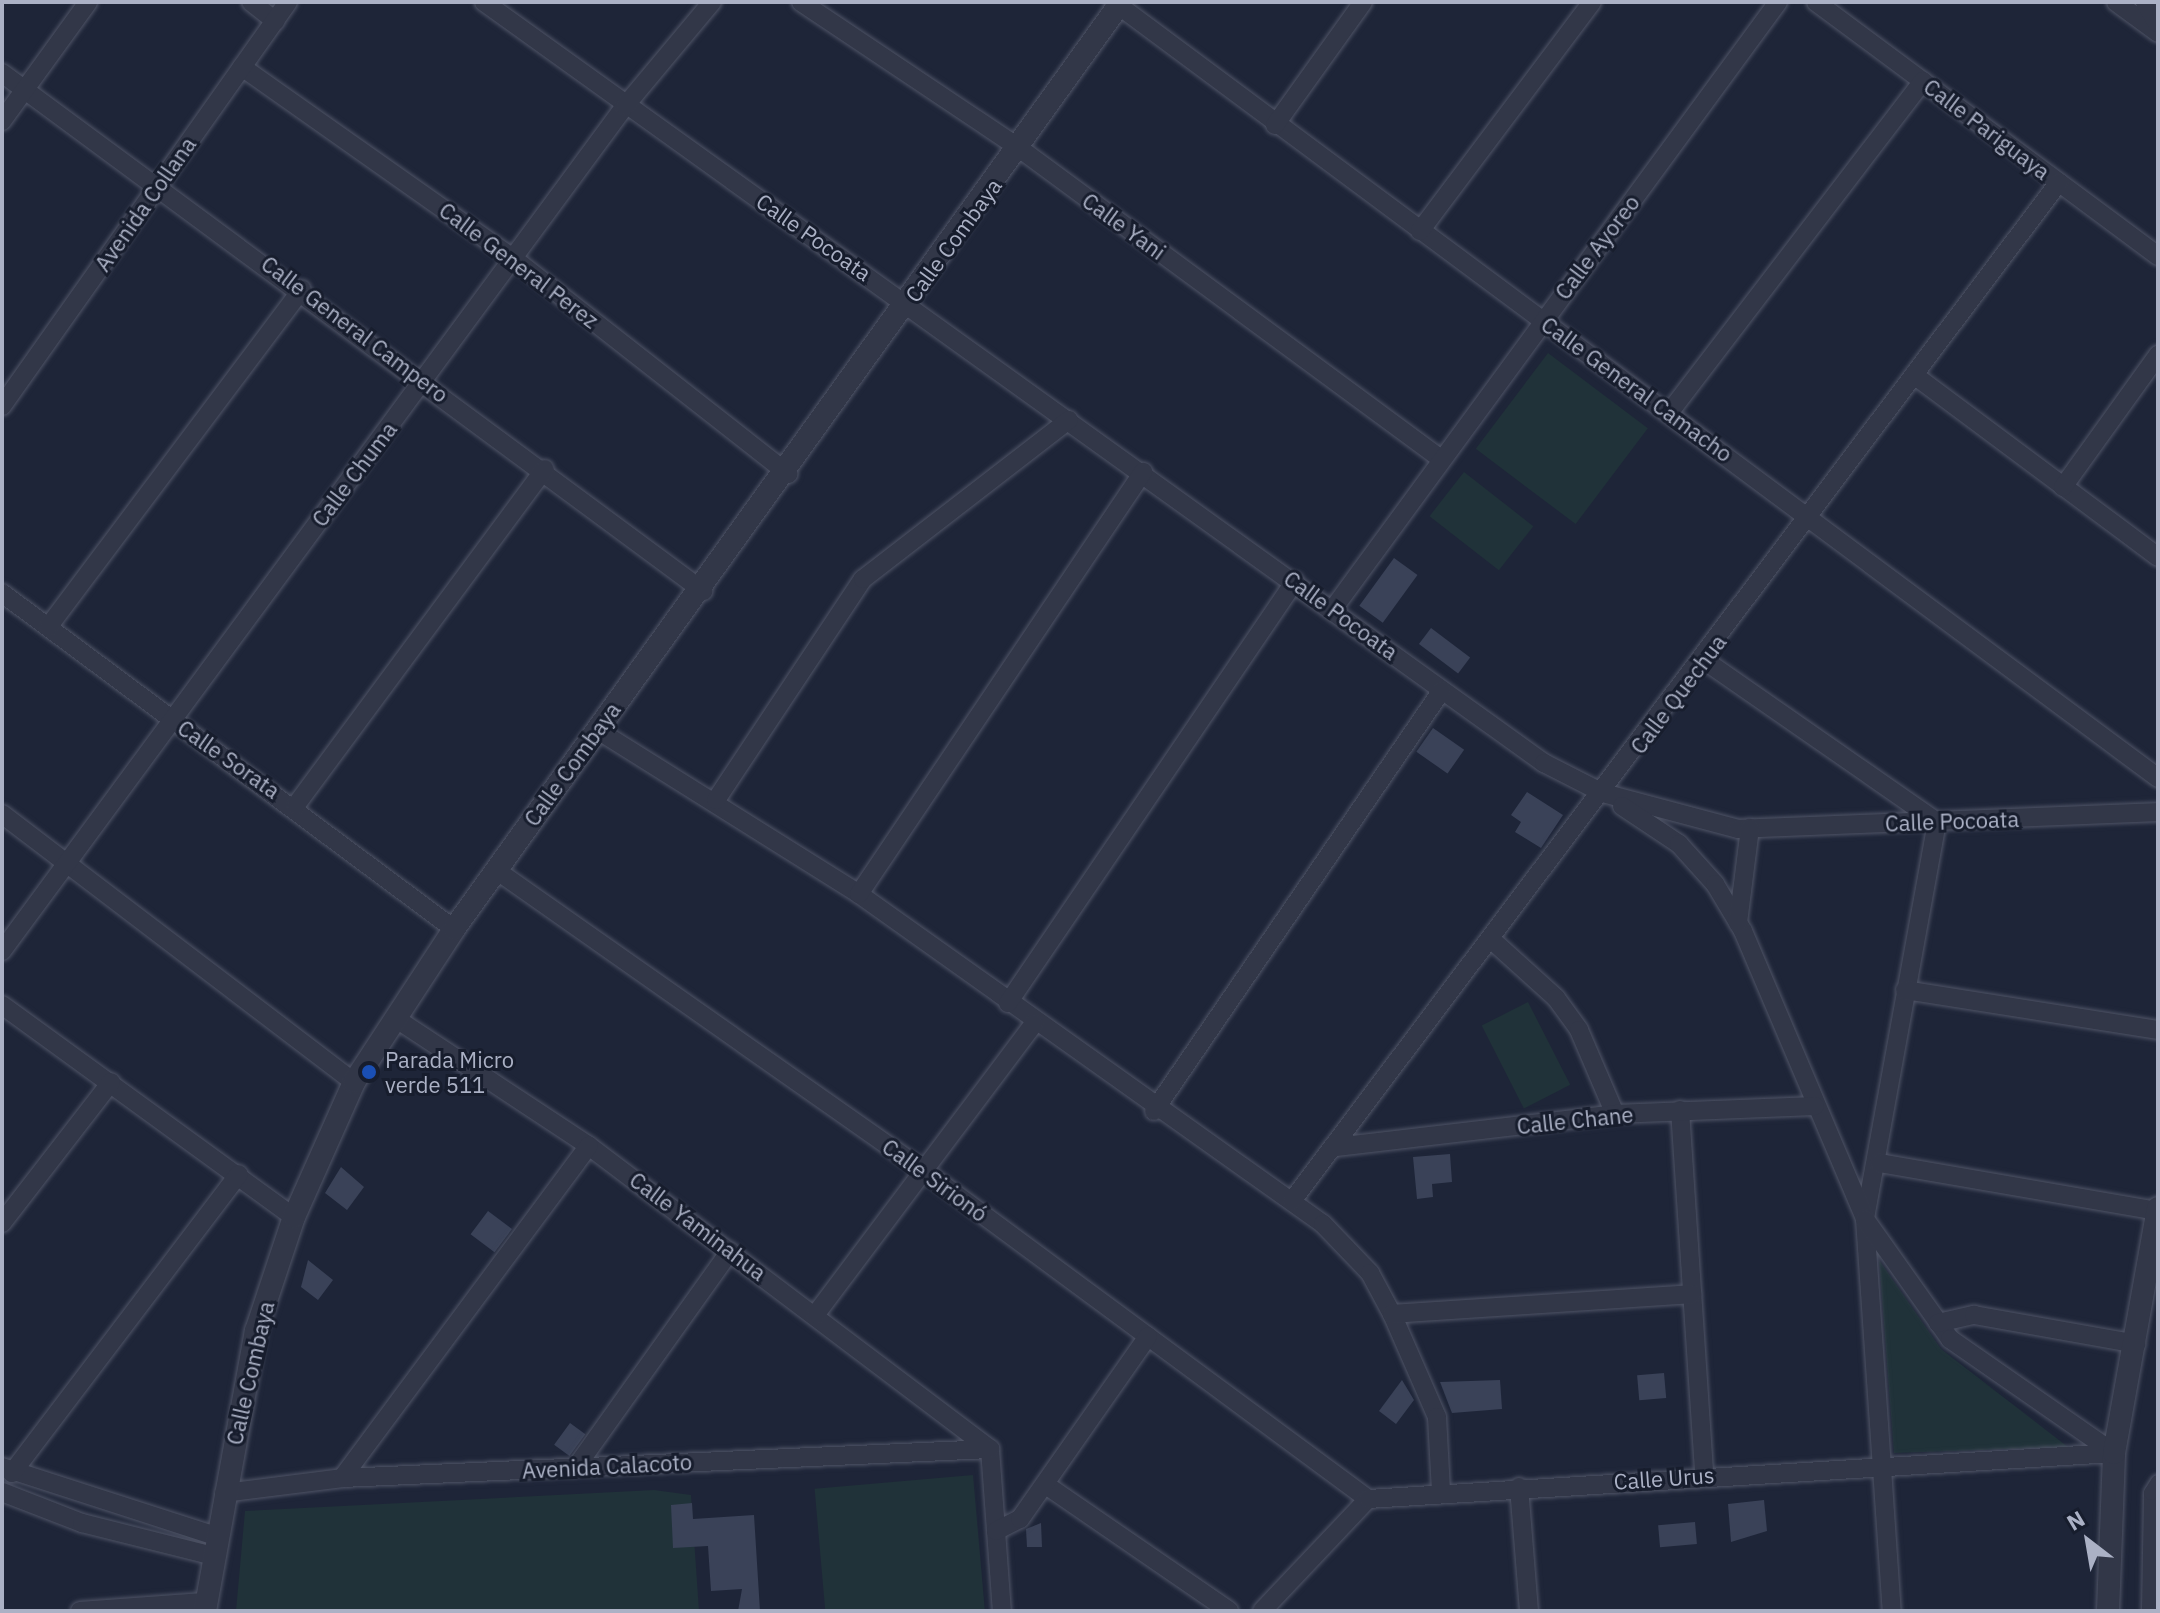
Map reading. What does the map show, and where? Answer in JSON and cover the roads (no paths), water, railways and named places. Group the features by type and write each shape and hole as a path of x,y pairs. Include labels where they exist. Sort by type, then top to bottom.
{"street":[{"path":"2,121 88,2"},
{"path":"251,2 275,21"},
{"name":"Avenida Collana","path":"2,406 288,2"},
{"name":"Calle Pocoata","path":"484,2 625,106 909,303 1544,763 1603,793 1687,821 1750,828 2158,812"},
{"name":"Calle Chuma","path":"2,951 625,106 712,2"},
{"name":"Calle Yani","path":"801,2 1019,148 1441,459"},
{"path":"1275,125 1363,2"},
{"path":"1420,231 1592,2"},
{"name":"Calle Ayoreo","path":"1333,609 1778,2"},
{"name":"Calle Pariguaya","path":"1816,2 2158,256"},
{"path":"2116,2 2158,33"},
{"path":"2147,2 2158,21"},
{"name":"Calle Combaya","path":"204,1606 256,1331 294,1217 354,1082 454,929 596,729 703,591 788,474 1118,3"},
{"name":"Calle General Camacho","path":"1118,3 1275,125 1813,516 2158,778"},
{"name":"Calle General Perez","path":"242,67 513,258 788,474"},
{"name":"Calle General Campero","path":"2,73 302,289 545,469 703,591"},
{"path":"1669,413 1923,81"},
{"name":"Calle Quechua","path":"1292,1201 1493,941 1813,516 2059,182"},
{"path":"49,626 302,289"},
{"path":"2063,487 2158,355"},
{"path":"1914,375 2158,557"},
{"path":"716,800 863,579 1069,420"},
{"path":"296,805 545,469"},
{"path":"859,894 1143,472"},
{"path":"1008,1003 1295,581"},
{"name":"Calle Sorata","path":"2,593 172,719 296,805 454,929"},
{"path":"1704,660 1937,822 1905,990 1879,1163 1865,1219 1879,1463 1892,1611"},
{"path":"1154,1111 1442,690"},
{"path":"596,729 716,800 859,894 1154,1111 1292,1201 1370,1273 1392,1314 1437,1417 1441,1492"},
{"path":"1603,793 1679,844 1738,923 1865,1219 1938,1323 1967,1357 2114,1453"},
{"path":"2,814 354,1082"},
{"path":"1738,923 1750,828"},
{"name":"Calle Sirionó","path":"496,870 920,1168 1368,1499"},
{"path":"1493,941 1556,998 1579,1030 1615,1114"},
{"path":"1905,990 2158,1030"},
{"path":"2,1005 239,1174 294,1217"},
{"name":"Calle Yaminahua","path":"395,1018 589,1146 816,1314 990,1449"},
{"path":"816,1314 920,1168 1034,1024"},
{"path":"2,1223 111,1082"},
{"name":"Calle Chane","path":"1336,1147 1615,1114 1815,1106"},
{"path":"1680,1110 1704,1476"},
{"path":"342,1478 589,1146"},
{"path":"1879,1163 2158,1210 2114,1453 2108,1611"},
{"path":"214,1546 7,1470 239,1174"},
{"path":"576,1467 730,1251"},
{"path":"1392,1314 1692,1294"},
{"path":"1938,1323 1974,1315 2136,1344"},
{"path":"996,1531 1020,1519 1148,1336"},
{"path":"990,1449 1002,1611"},
{"name":"Avenida Calacoto","path":"224,1493 342,1478 990,1449"},
{"name":"Calle Urus","path":"1368,1499 1879,1463 2114,1453"},
{"path":"2149,1611 2151,1493 2158,1482"},
{"path":"1046,1485 1229,1611"},
{"path":"1519,1487 1529,1611"},
{"path":"2,1492 82,1523 214,1546"},
{"path":"1262,1611 1368,1499"},
{"path":"80,1611 204,1606"}],"place":[{"name":"Parada Micro verde 511","path":"369,1072"}]}
